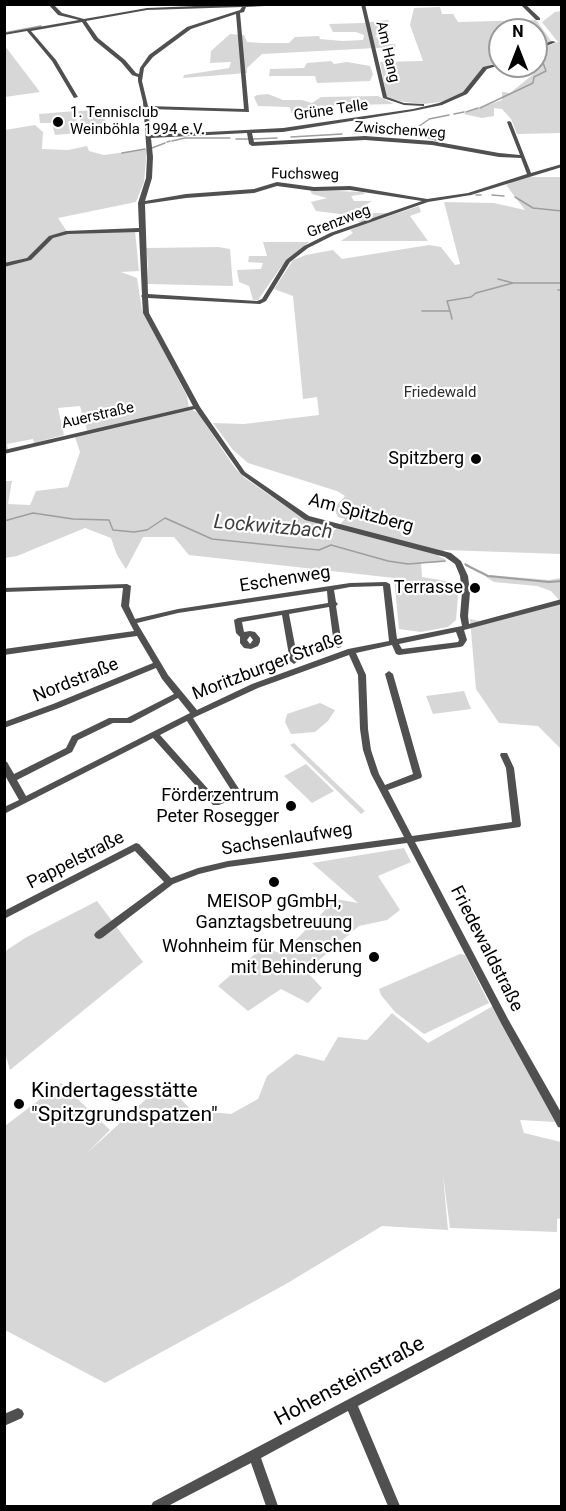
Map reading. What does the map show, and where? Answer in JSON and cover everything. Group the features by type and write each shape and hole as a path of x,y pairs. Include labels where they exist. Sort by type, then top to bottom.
{"street":[{"path":"50,4 60,14 82,20 96,39 123,61 134,74 140,76 142,66 149,58 189,28 238,13 244,7"},
{"path":"4,34 131,11 181,6 244,7 299,4"},
{"name":"Am Hang","path":"363,4 385,98 404,104 427,105"},
{"path":"522,4 537,18"},
{"path":"145,107 247,111 238,13"},
{"path":"28,30 54,60 76,97"},
{"path":"548,44 554,42"},
{"name":"Grüne Telle","path":"149,137 249,133 333,123 412,110 440,104 465,93 488,67"},
{"name":"Am Spitzberg","path":"140,76 149,137 149,178 141,203 144,297 148,319 197,407 243,473 296,512 333,525 436,550 453,559 462,570 466,584 463,628"},
{"path":"510,122 529,174"},
{"name":"Zwischenweg","path":"249,133 252,144 365,138 432,143 523,157"},
{"name":"Grenzweg","path":"144,297 258,303 264,300 288,261 306,247 333,234 434,200 469,194 561,165"},
{"name":"Fuchsweg","path":"141,203 186,196 254,190 277,184 314,189 350,188 410,199 434,200"},
{"path":"4,265 29,259 51,237 68,232 142,230"},
{"name":"Auerstraße","path":"4,452 197,407"},
{"name":"Eschenweg","path":"134,622 178,611 351,585 386,584 393,641"},
{"path":"4,590 127,586 126,606 139,633 157,664 180,694 238,794 216,803 154,734"},
{"path":"330,589 334,604 338,645"},
{"name":"Moritzburger Straße","path":"4,810 191,715 255,686 351,651 463,628 561,601"},
{"path":"244,636 240,633 238,620 334,604"},
{"path":"285,612 294,661"},
{"path":"393,641 399,652 460,644 463,640 463,628"},
{"path":"4,652 139,633"},
{"name":"Friedewaldstraße","path":"351,651 362,675 362,713 367,750 383,789 561,1124"},
{"name":"Nordstraße","path":"4,725 157,664"},
{"path":"383,789 418,776 389,674"},
{"path":"11,779 69,750 75,738 84,733 112,720 128,721 180,694"},
{"name":"Sachsenlaufweg","path":"170,882 198,871 228,864 517,825 510,768 504,755"},
{"path":"4,764 24,801"},
{"name":"Pappelstraße","path":"4,916 136,846 170,882"},
{"path":"99,935 170,882"},
{"name":"Hohensteinstraße","path":"157,1506 561,1292"},
{"path":"351,1404 394,1506"},
{"path":"4,1420 18,1414"},
{"path":"254,1455 272,1506"}],"green space":[{"path":"440,7 442,14 453,14 458,22 488,21 488,66 481,70 464,92 440,102 424,104 387,98 380,62 423,61 410,25 414,8"},
{"path":"561,11 561,133 517,134 511,119 502,109 494,108 494,116 482,118 463,114 502,100 502,92 510,93 529,78 548,78 548,46 558,42 548,30 547,18 555,12"},
{"path":"390,21 381,23 384,31 375,36 386,44 395,44 396,47 262,54 247,68 247,73 183,78 184,75 229,68 231,62 210,63 211,51 230,34 244,35 247,42 262,43 289,43 295,37 319,36 320,39 342,41 363,40 364,35 356,32 333,32 329,24"},
{"path":"5,46 40,92 5,97"},
{"path":"331,61 334,64 347,62 370,66 373,74 370,81 317,83 315,76 269,76 270,69 304,68 307,63"},
{"path":"268,94 283,100 302,100 312,103 321,97 378,96 394,104 315,106 316,113 291,113 290,107 258,106 254,97"},
{"path":"103,110 107,127 83,131 78,111"},
{"name":"1. Tennisclub Weinböhla 1994 e.V.","path":"75,111 79,133 55,135 52,123 40,123 39,114"},
{"name":"Friedewald","path":"35,125 43,132 42,149 68,150 87,146 89,151 104,155 147,149 144,182 136,202 58,218 68,233 135,231 139,271 121,272 137,278 142,310 187,396 189,408 198,413 235,468 245,478 298,515 333,527 333,532 345,519 338,517 335,511 336,506 345,496 337,491 248,463 233,450 213,423 244,424 319,415 317,397 303,399 293,296 274,289 293,260 333,250 342,259 429,245 441,247 455,265 460,264 444,202 494,203 525,210 506,185 523,177 561,177 561,554 444,550 438,556 446,562 421,563 422,577 459,583 456,620 448,627 421,632 399,629 394,578 189,555 174,537 143,537 126,569 117,555 111,538 85,528 17,556 5,558 5,481 12,481 8,504 30,505 36,491 68,487 80,452 75,437 88,434 80,406 58,408 64,435 34,443 33,439 7,444 8,449 5,450 5,130"},
{"path":"310,190 363,192 365,194 351,196 354,201 372,201 361,208 366,213 389,213 377,220 419,206 421,212 410,216 428,241 341,241 353,233 350,230 363,224 347,215 316,211 311,202 327,198 312,194"},
{"path":"263,242 309,242 281,267 258,300 253,300 249,286 239,282 237,270 261,269 263,263 248,262 249,256 267,256"},
{"path":"218,247 230,249 233,286 147,284 146,248"},
{"path":"489,575 549,580 561,578 561,749 538,726 499,723 476,689 470,619 480,621 559,600 551,591 537,586 494,582 486,577"},
{"path":"464,691 471,709 433,714 426,696"},
{"path":"320,703 335,710 328,721 315,732 291,734 285,722 287,714"},
{"path":"294,743 365,811 361,814 290,745"},
{"path":"306,764 334,791 312,803 284,776"},
{"path":"404,848 411,862 378,876 400,910 387,920 359,926 306,971 322,988 308,1003 281,989 248,1011 218,986 263,947 282,954 336,899 358,903 312,863"},
{"path":"97,901 143,962 10,1070 4,1049 4,952 25,938"},
{"path":"460,954 465,955 489,1003 424,1034 395,1012 381,995 379,989"},
{"path":"493,1006 555,1122 520,1120 524,1133 561,1142 562,1218 557,1219 557,1232 450,1228 443,1175 448,1230 382,1226 286,1284 105,1383 5,1330 5,1126 61,1083 110,1130 87,1153 165,1082 191,1110 231,1114 258,1099 267,1076 296,1054 324,1061 338,1037 367,1040 392,1013 428,1043"}],"waterway":[{"path":"4,33 41,26"},
{"path":"480,108 533,83 534,78"},
{"path":"466,112 478,108"},
{"path":"454,114 464,112"},
{"path":"429,119 449,115"},
{"path":"389,132 415,129 428,120"},
{"path":"354,133 386,132 403,135"},
{"path":"291,137 342,134"},
{"path":"409,135 420,135 442,142"},
{"path":"172,141 185,138 230,138"},
{"path":"253,139 277,138"},
{"path":"236,139 248,139"},
{"path":"152,148 165,143"},
{"path":"122,153 145,149"},
{"path":"476,195 481,195"},
{"path":"492,195 504,196"},
{"path":"515,197 533,208 562,211"},
{"path":"498,279 513,283"},
{"path":"450,311 447,301 471,297 476,293 513,283"},
{"path":"513,283 562,283"},
{"path":"422,311 450,311"},
{"path":"450,311 452,319"},
{"name":"Lockwitzbach","path":"4,521 33,513 73,519 109,520 113,530 134,532 147,530 165,518 212,539 319,550 331,545 388,561 408,564 445,561"},
{"name":"Lockwitzbach","path":"465,564 469,566"},
{"name":"Lockwitzbach","path":"466,565 488,576 549,582 562,581"}],"place":[{"name":"1. Tennisclub Weinböhla 1994 e.V.","path":"58,122"},
{"name":"Spitzberg","path":"476,459"},
{"name":"Terrasse","path":"475,588"},
{"name":"Förderzentrum Peter Rosegger","path":"291,806"},
{"name":"MEISOP gGmbH, Ganztagsbetreuung","path":"274,882"},
{"name":"Wohnheim für Menschen mit Behinderung","path":"374,957"},
{"name":"Kindertagesstätte \"Spitzgrundspatzen\"","path":"19,1104"}]}
